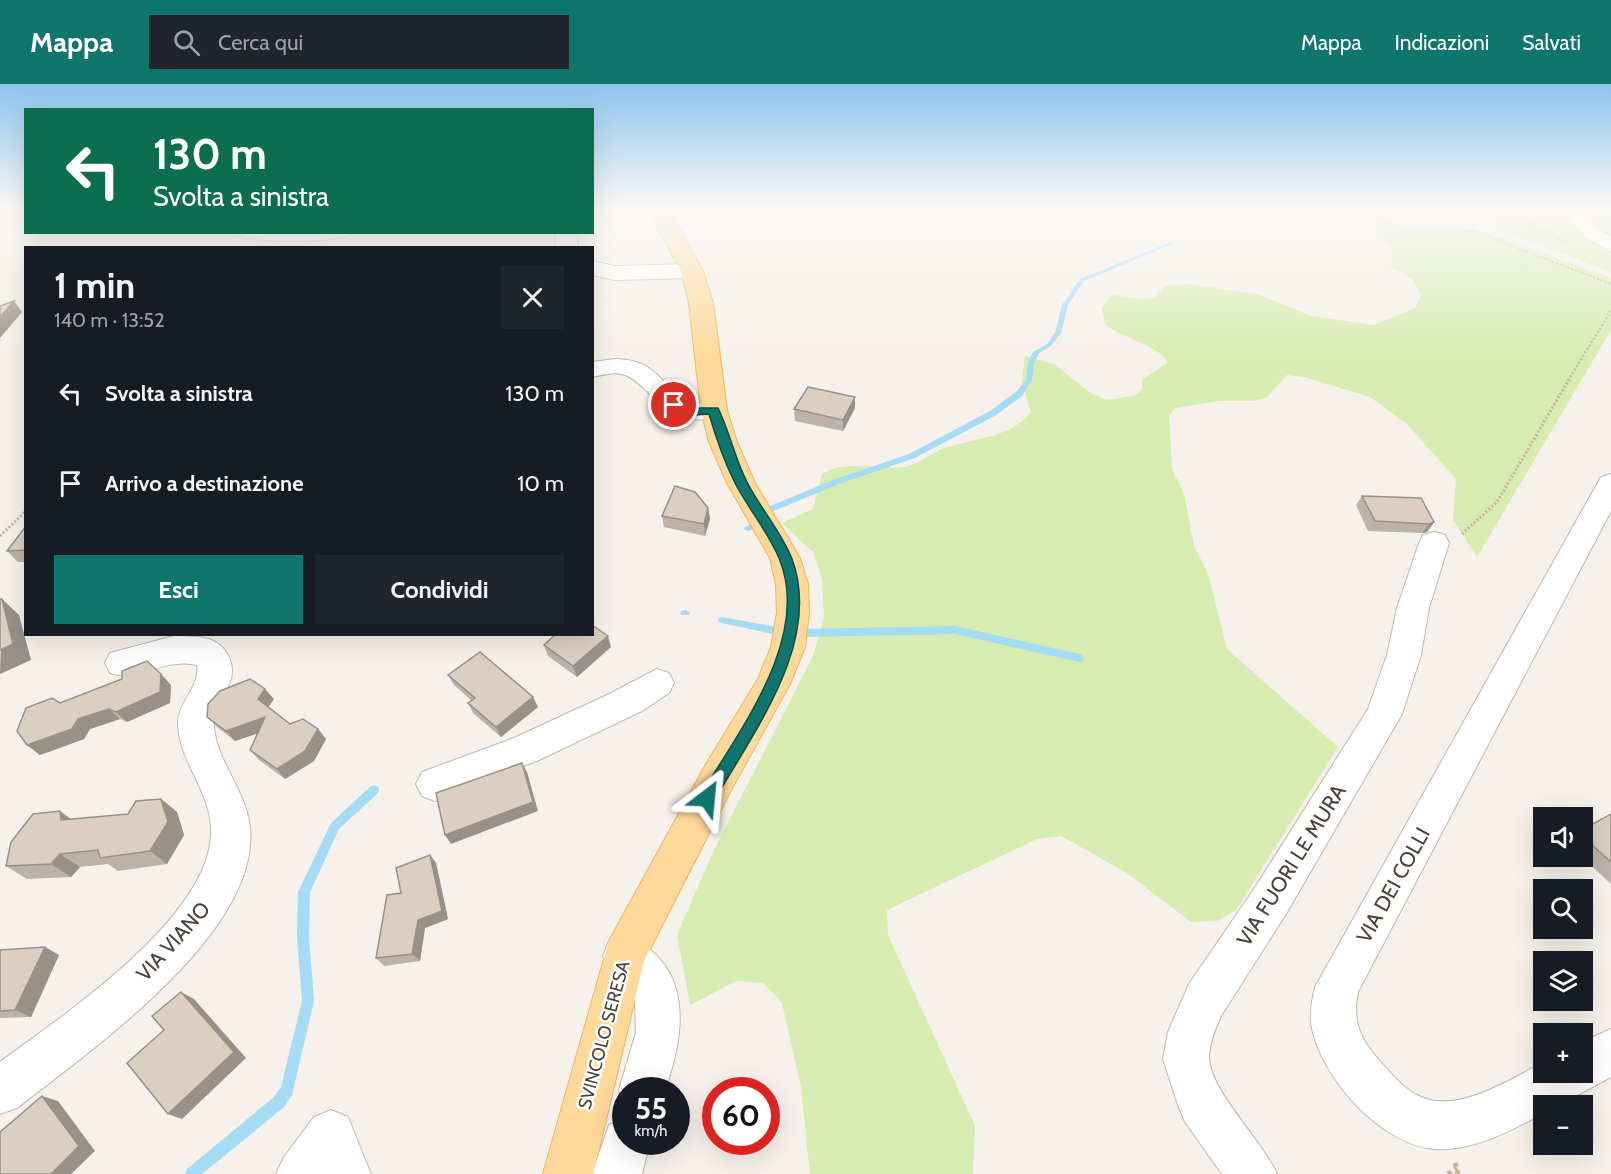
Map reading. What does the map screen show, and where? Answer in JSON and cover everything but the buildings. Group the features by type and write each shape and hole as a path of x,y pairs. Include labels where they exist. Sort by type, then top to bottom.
{"main road":[{"name":"SVINCOLO SERESA","path":"568,1174 624,956 718,778 773,684 788,647 793,613 792,584 785,558 741,483 723,442 714,410 701,303 692,271 685,259"}],"street":[{"path":"594,268 615,273 692,271"},
{"path":"594,370 618,365 633,367 642,371 674,405 694,412 714,410"},
{"name":"VIA DEI COLLI","path":"1551,1083 1487,1117 1445,1127 1421,1124 1403,1116 1368,1086 1340,1043 1331,1015 1337,987 1611,484"},
{"name":"VIA FUORI LE MURA","path":"1252,1174 1202,1105 1186,1059 1191,1032 1205,1000 1277,890 1384,714 1404,655 1413,608 1431,554"},
{"name":"VIA VIANO","path":"0,1091 147,975 211,901 221,883 230,850 231,831 227,806 196,723 204,697 216,675 215,660 207,651 174,649 122,663"},
{"path":"435,784 613,720 657,683"},
{"path":"624,956 644,972 657,1000 659,1037 646,1077"},
{"path":"1593,1061 1611,1052"},
{"path":"300,1174 331,1134 345,1174"},
{"path":"617,1174 622,1155"}],"path":[{"path":"1546,259 1611,284"},
{"path":"1431,554 1497,502 1552,406 1611,311"},
{"path":"0,536 24,513"},
{"path":"1448,1174 1457,1168"}],"green space":[{"path":"1392,259 1559,259 1611,278 1611,330 1477,557 1453,520 1456,479 1407,424 1370,397 1304,377 1287,375 1267,397 1253,401 1219,401 1175,408 1169,416 1172,469 1184,493 1194,546 1208,573 1227,649 1338,747 1236,910 1217,921 1191,922 1127,873 1061,836 1037,839 887,910 888,935 975,1126 973,1174 810,1174 801,1087 782,1003 763,983 736,981 690,1005 677,935 714,850 813,656 824,616 822,579 813,552 782,523 813,509 822,474 831,470 851,466 893,468 908,466 944,448 991,436 1014,427 1031,412 1022,383 1025,356 1054,364 1092,394 1106,400 1134,396 1142,390 1142,380 1168,362 1156,350 1105,325 1102,308 1112,295 1141,299 1153,298 1165,286 1190,284 1260,295 1311,316 1373,325 1415,308 1421,295 1413,280 1391,267"},
{"path":"1576,259 1611,259 1611,272"}],"waterway":[{"path":"766,511 836,482 912,456 993,413 1019,394 1029,380 1031,363 1036,352 1049,345 1058,333 1065,305 1082,280 1133,259"},
{"path":"722,620 782,632"},
{"path":"801,633 955,630 1079,658"},
{"path":"192,1174 279,1102 287,1090 308,1001 303,938 304,892 335,826 374,790"}],"route":[{"path":"674,405 694,412 714,410 723,442 741,483 785,558 792,584 793,613 788,647 773,684 707,798"}]}
